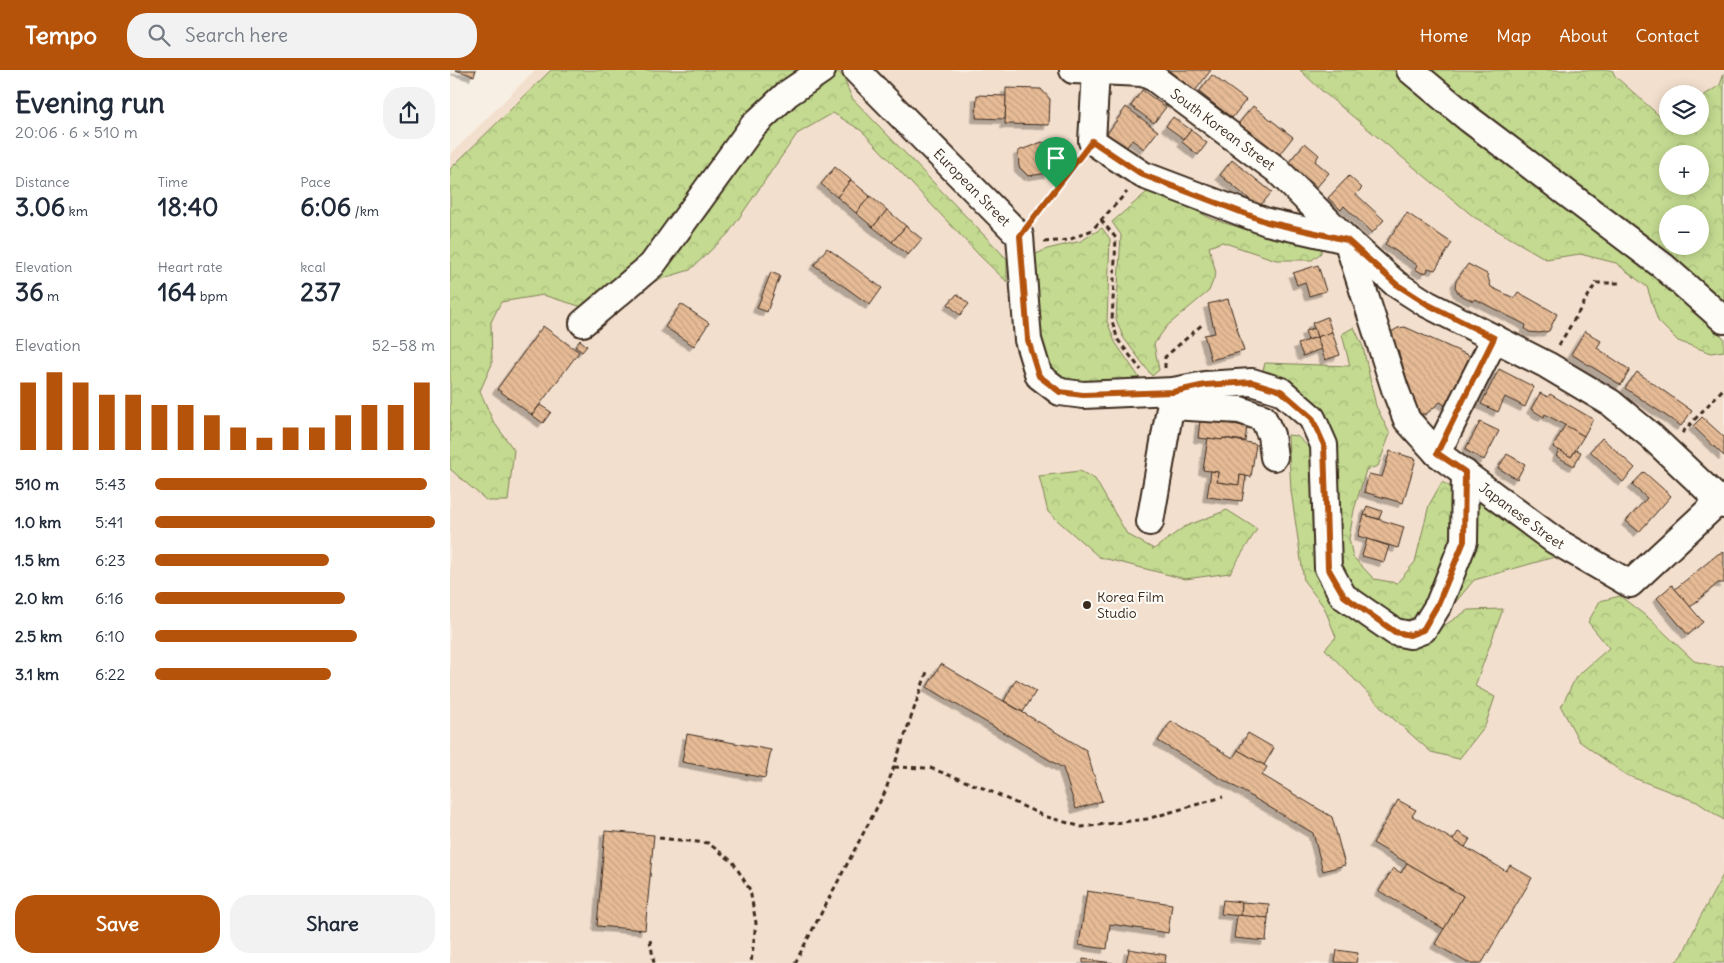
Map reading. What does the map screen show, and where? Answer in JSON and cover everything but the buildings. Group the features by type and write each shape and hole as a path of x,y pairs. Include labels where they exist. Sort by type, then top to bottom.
{"lane":[{"path":"583,324 652,265 753,126 786,94 822,70"},
{"name":"European Street","path":"856,70 1020,236 1028,340 1039,376 1060,392 1083,395 1167,396 1205,385 1252,382 1281,391 1312,418 1324,445 1328,568 1344,596 1395,632 1410,635 1423,630 1438,604 1464,541 1465,472"},
{"path":"1410,70 1469,119 1663,266 1724,320"},
{"path":"1084,71 1092,141"},
{"name":"South Korean Street","path":"1084,71 1143,73 1154,78 1278,170 1347,240"},
{"name":"Japanese Street","path":"1092,141 1143,175 1267,222 1347,240 1396,284 1419,299 1547,365 1611,403 1666,450 1722,503 1630,584 1554,540 1437,453 1407,420 1394,389 1347,240"},
{"path":"1437,453 1494,338"},
{"path":"1150,522 1167,396 1240,410 1263,418 1271,435 1274,457"}],"path":[{"path":"1092,141 1020,236 1044,242 1069,240 1092,230 1143,175"},
{"path":"1101,220 1116,238 1112,321 1118,340 1167,396"},
{"path":"1547,365 1596,283 1622,283"},
{"path":"1167,396 1165,357 1204,323"},
{"path":"1666,450 1724,388"},
{"path":"795,963 885,792 928,669"},
{"path":"894,766 930,768 983,788 1044,816 1082,827 1147,819 1222,797"},
{"path":"659,838 708,843 733,862 750,890 756,923 751,963"},
{"path":"650,940 654,963"}],"shaded area":[{"name":"Korea Film Studio","path":"535,70 1724,70 1724,963 450,963 450,155"}],"green space":[{"path":"551,70 837,70 843,77 852,98 1007,259 1007,282 862,131 833,113 797,134 728,234 690,270 657,280 613,307 589,309 543,295 501,302 491,322 492,364 480,391 493,421 514,450 508,501 487,501 450,469 450,169"},
{"path":"1300,70 1393,70 1464,130 1662,281 1724,338 1724,351 1711,353 1678,341 1658,321 1647,287 1616,263 1580,254 1546,259 1474,217 1322,91"},
{"path":"1426,70 1612,70 1615,76 1659,116 1659,135 1709,135 1709,92 1720,85 1724,73 1724,303 1663,255 1709,255 1709,205 1659,205 1659,252"},
{"path":"1147,192 1174,199 1212,219 1270,237 1322,241 1321,253 1312,260 1276,260 1222,242 1209,247 1216,273 1209,291 1167,326 1154,344 1159,370 1152,376 1123,337 1116,319 1121,235 1112,222"},
{"path":"1102,228 1110,239 1107,321 1115,342 1143,383 1067,385 1050,371 1041,347 1032,256 1047,249 1081,241"},
{"path":"1354,327 1363,347 1376,406 1390,434 1378,466 1366,470 1354,510 1349,539 1353,557 1374,579 1397,583 1415,562 1429,505 1442,482 1460,492 1459,531 1429,602 1418,616 1397,623 1379,610 1355,587 1339,564 1334,454 1262,374 1265,363 1350,366 1342,334"},
{"path":"1288,435 1297,436 1313,451 1336,596 1353,619 1378,634 1433,633 1468,610 1503,609 1475,686 1495,697 1485,726 1459,759 1431,752 1388,714 1325,649 1336,637 1324,607 1304,581 1291,491"},
{"path":"1080,471 1095,479 1127,534 1154,549 1184,527 1227,510 1257,529 1230,573 1185,579 1099,557 1048,512 1039,476"},
{"path":"1473,495 1558,556 1474,580 1454,604 1447,602"},
{"path":"1620,596 1651,620 1694,661 1719,667 1724,666 1724,820 1697,802 1626,775 1579,741 1561,707 1576,677 1609,648 1588,622 1600,601"},
{"path":"1724,873 1724,963 1674,963 1682,956 1698,921"}],"place":[{"name":"Korea Film Studio","path":"1087,605"}],"route":[{"path":"1092,141 1143,175 1267,222 1347,240 1396,284 1427,304 1494,338 1437,453 1465,472 1464,541 1438,604 1423,630 1410,635 1395,632 1344,596 1328,568 1324,445 1312,418 1281,391 1252,382 1205,385 1173,392 1083,395 1060,392 1039,376 1028,340 1020,236 1056,188 1092,141"}]}
